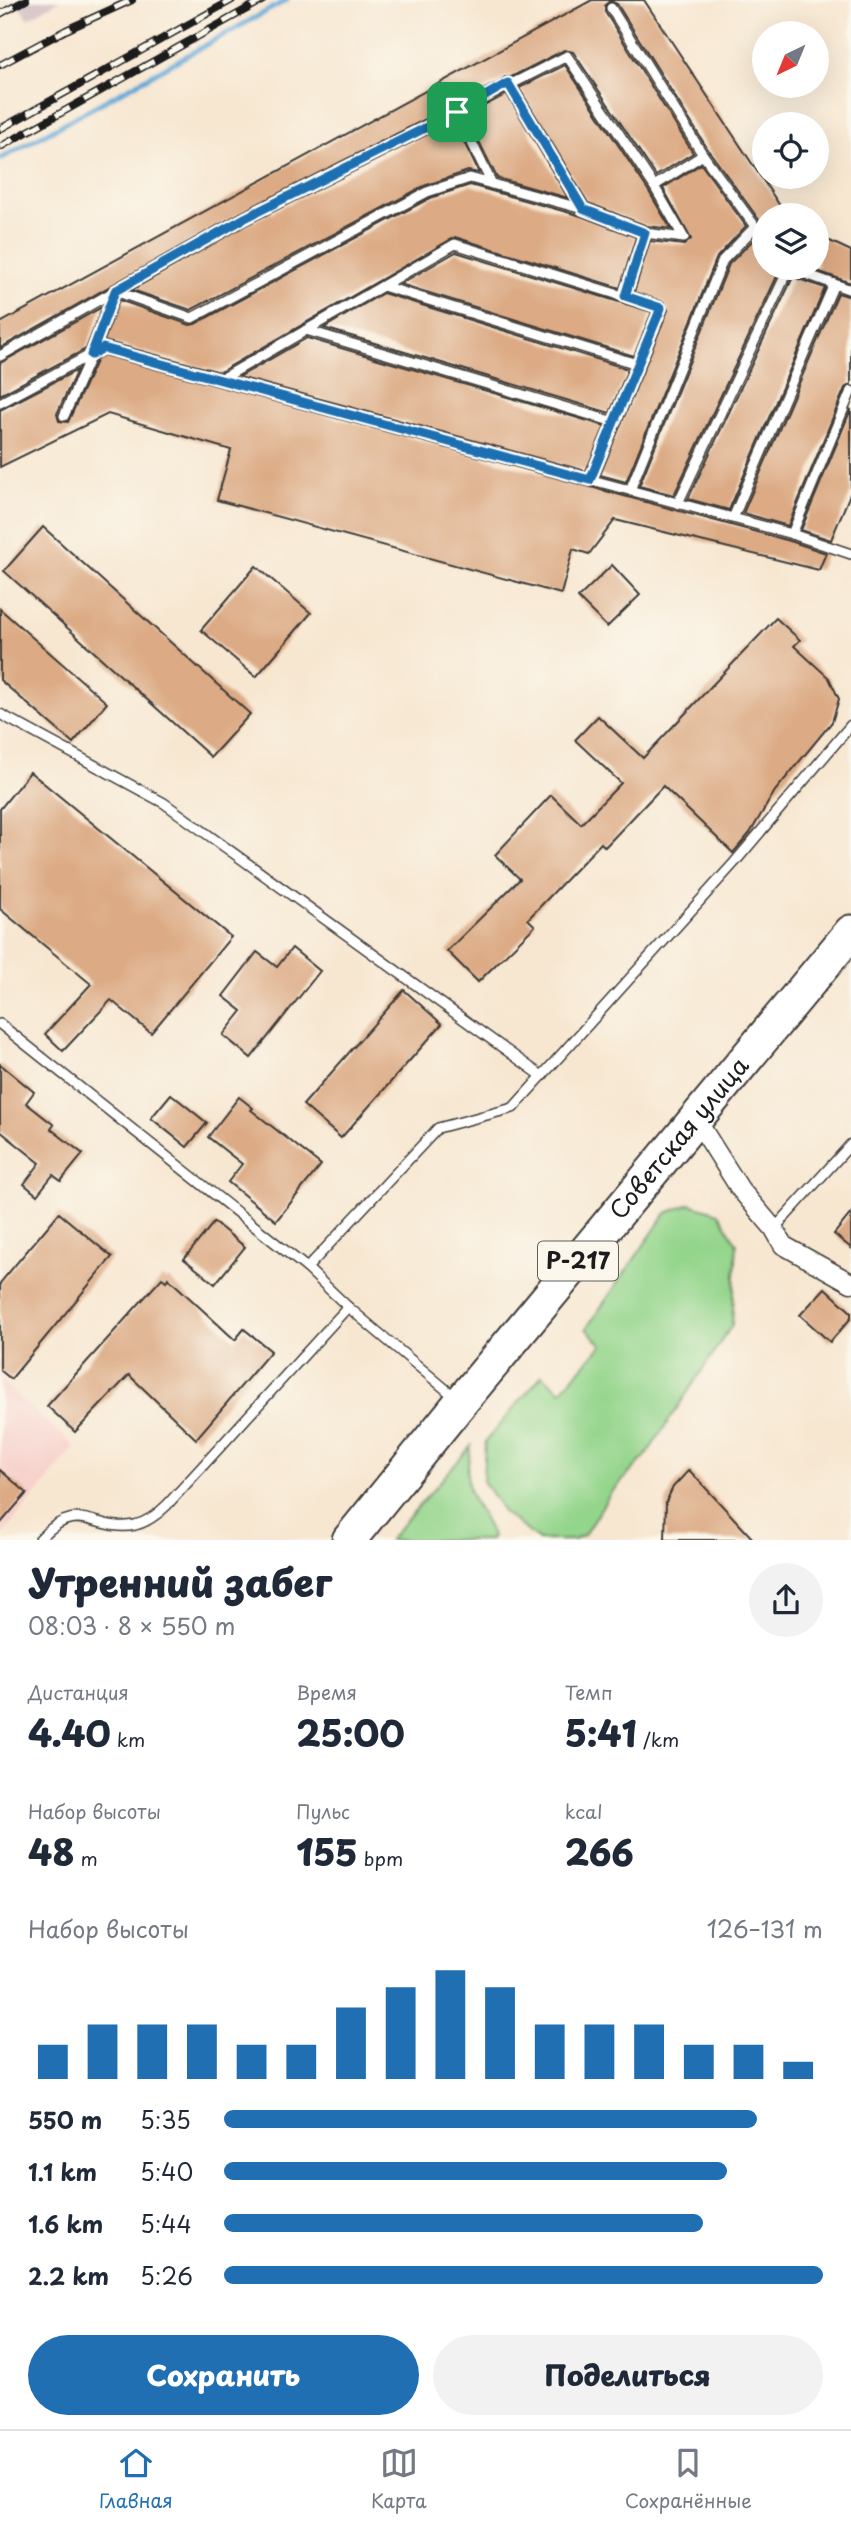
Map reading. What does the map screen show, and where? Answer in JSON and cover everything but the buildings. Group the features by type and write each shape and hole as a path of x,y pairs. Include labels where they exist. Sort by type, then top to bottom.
{"highway":[{"name":"Советская улица","path":"349,1540 851,932"}],"street":[{"path":"696,1119 740,1189 774,1229 783,1245 851,1283"}],"lane":[{"path":"611,8 702,155 752,225"},
{"path":"0,356 115,291 245,218 457,112 508,83 567,56 654,186 684,238 645,233 583,209 470,178 427,192 192,318 115,291"},
{"path":"508,83 583,209"},
{"path":"457,112 492,184"},
{"path":"654,186 702,155"},
{"path":"630,490 723,260 752,230"},
{"path":"625,296 645,233"},
{"path":"220,380 455,244 661,308 590,480"},
{"path":"678,503 783,280"},
{"path":"823,280 851,290"},
{"path":"733,518 834,284"},
{"path":"383,286 638,364"},
{"path":"64,416 115,291"},
{"path":"306,330 614,422"},
{"path":"0,403 103,348 792,534 851,554"},
{"path":"792,534 851,391"},
{"path":"0,714 164,803 542,1076"},
{"path":"307,1268 438,1128 513,1108 734,863 851,725"},
{"path":"0,1024 307,1268 348,1307 461,1402"},
{"path":"774,1229 850,1148"},
{"path":"39,1540 61,1522 81,1516 111,1525 135,1525 153,1518 348,1307"}],"shaded area":[{"path":"15,0 60,0 28,19"},
{"path":"0,1380 75,1447 0,1538"}],"green space":[{"path":"690,1204 719,1213 737,1244 732,1325 645,1457 610,1494 584,1535 574,1540 539,1540 505,1514 483,1481 485,1442 542,1375 561,1391 602,1345 586,1329 666,1213"},
{"path":"471,1446 468,1485 492,1537 490,1540 389,1540"}],"waterway":[{"path":"0,159 287,0"}],"railway":[{"path":"0,14 26,0"},
{"path":"0,65 66,30 132,0"},
{"path":"0,129 232,0"},
{"path":"0,147 263,0"}],"route":[{"path":"508,83 583,209 645,233 625,296 661,308 590,480 103,348 91,355 115,291 245,218 457,112 508,83"}]}
